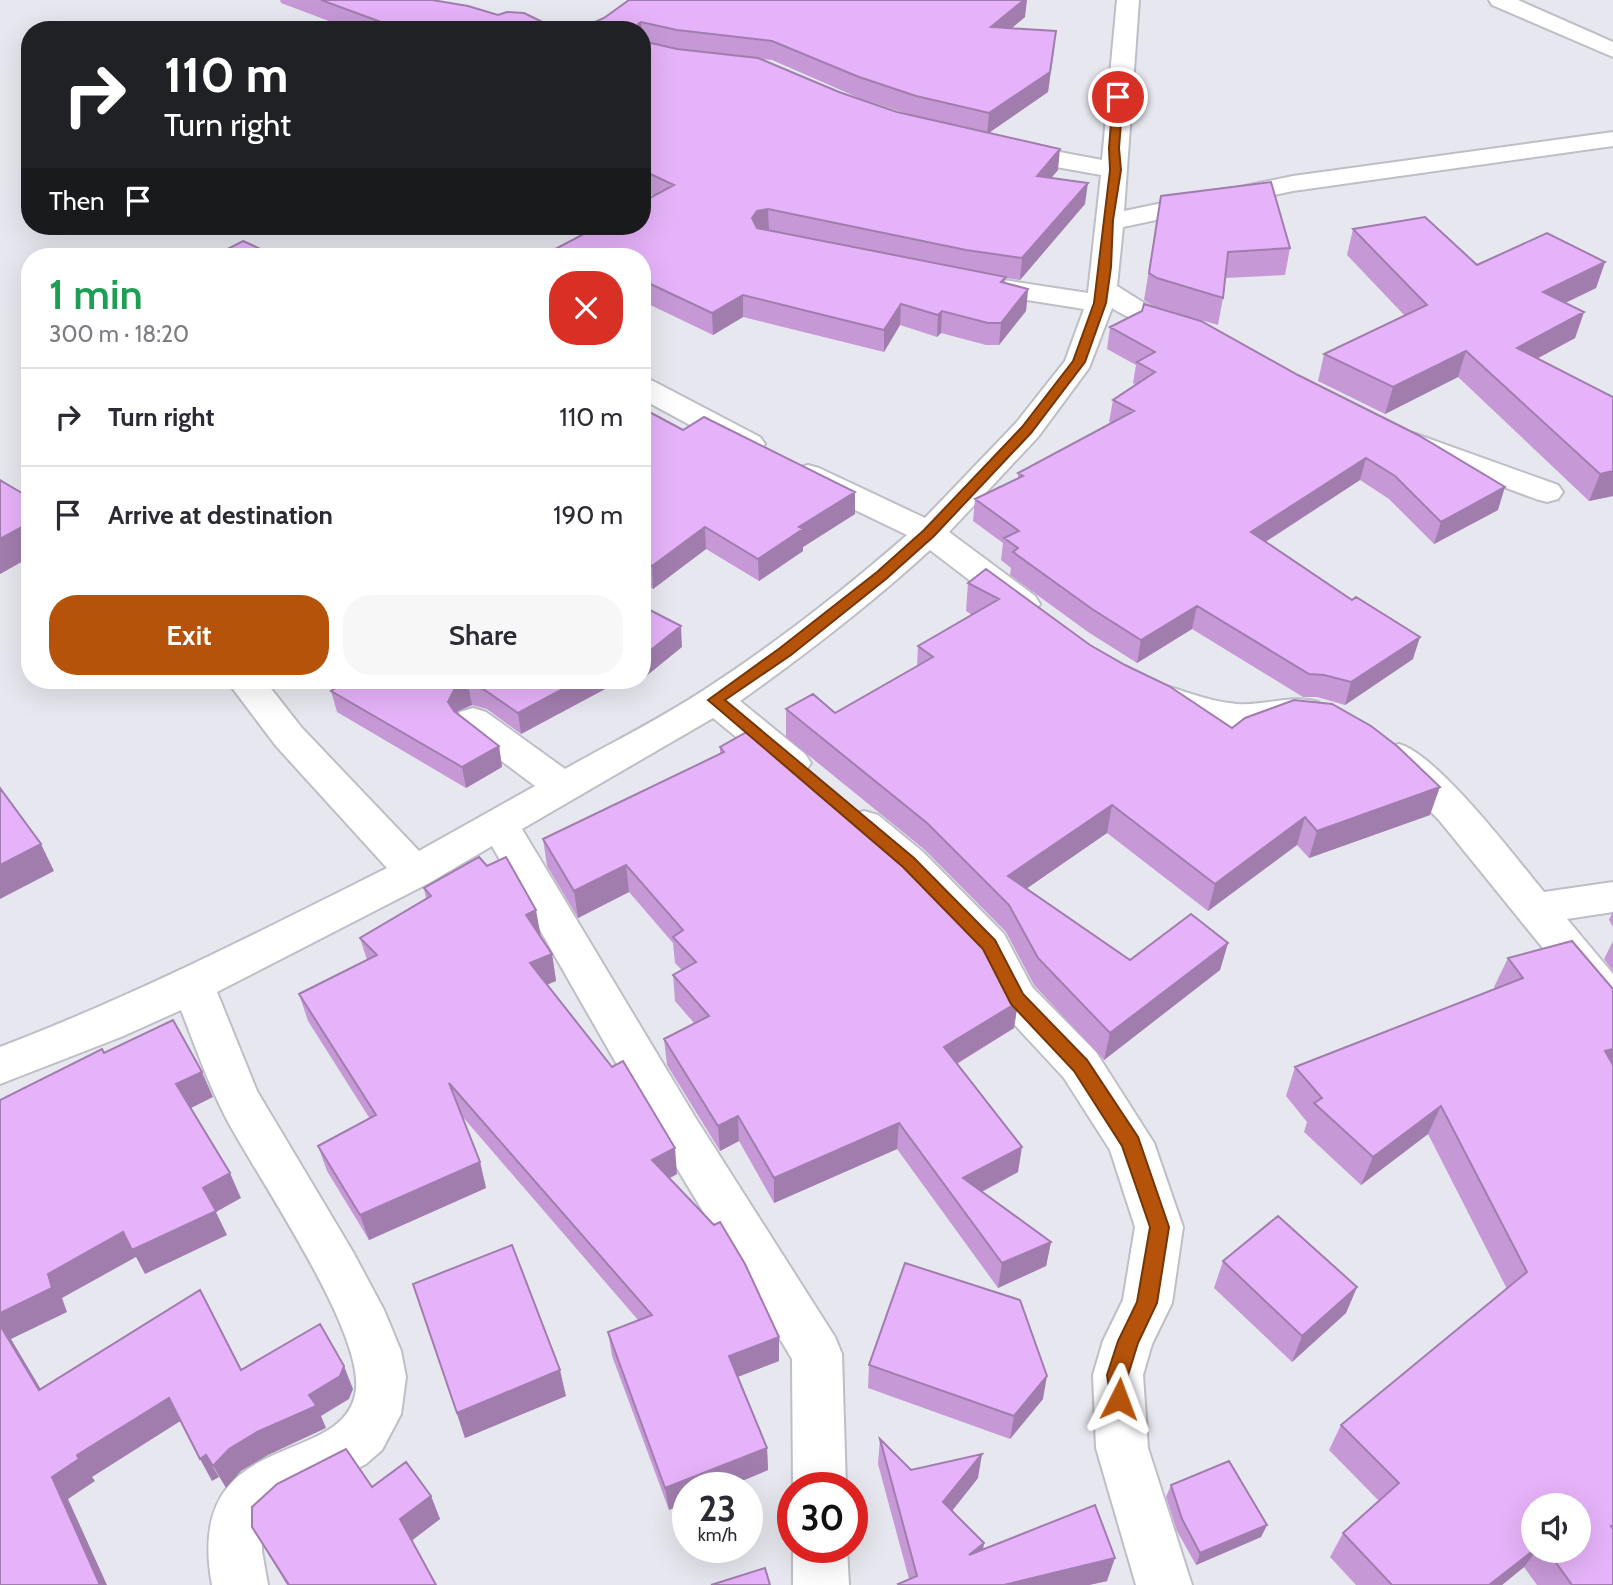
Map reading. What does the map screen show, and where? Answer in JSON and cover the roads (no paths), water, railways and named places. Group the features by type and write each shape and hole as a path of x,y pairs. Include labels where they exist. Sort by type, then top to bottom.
{"street":[{"path":"0,1066 106,1025 193,985 415,872 565,788 715,700 785,651 881,576 929,533 1027,430 1061,387 1088,342 1101,296 1115,170 1114,148 1128,0"},
{"path":"1500,0 1613,50"},
{"path":"1108,220 1172,211 1254,190 1463,158 1613,139"},
{"path":"988,146 1115,170"},
{"path":"953,279 1101,296 1142,314 1208,334 1220,341"},
{"path":"651,392 852,498 929,533 1045,621"},
{"path":"1390,431 1427,449 1547,492"},
{"path":"1129,680 1166,700 1203,712 1240,717 1304,711 1336,719"},
{"path":"251,689 289,737 415,872"},
{"path":"715,700 909,863 989,945 1017,999 1080,1065 1131,1143 1159,1227 1147,1303 1128,1341 1118,1375 1122,1448 1164,1585"},
{"path":"473,722 565,788"},
{"path":"1369,738 1401,758 1453,810 1613,1004"},
{"path":"499,825 679,1131 817,1354 819,1472"},
{"path":"1533,909 1613,897"},
{"path":"193,985 241,1102 320,1236 368,1330 380,1362 381,1390 375,1419 364,1434 349,1447 263,1488 238,1516 235,1537 240,1585"},
{"path":"820,1563 821,1585"}]}
